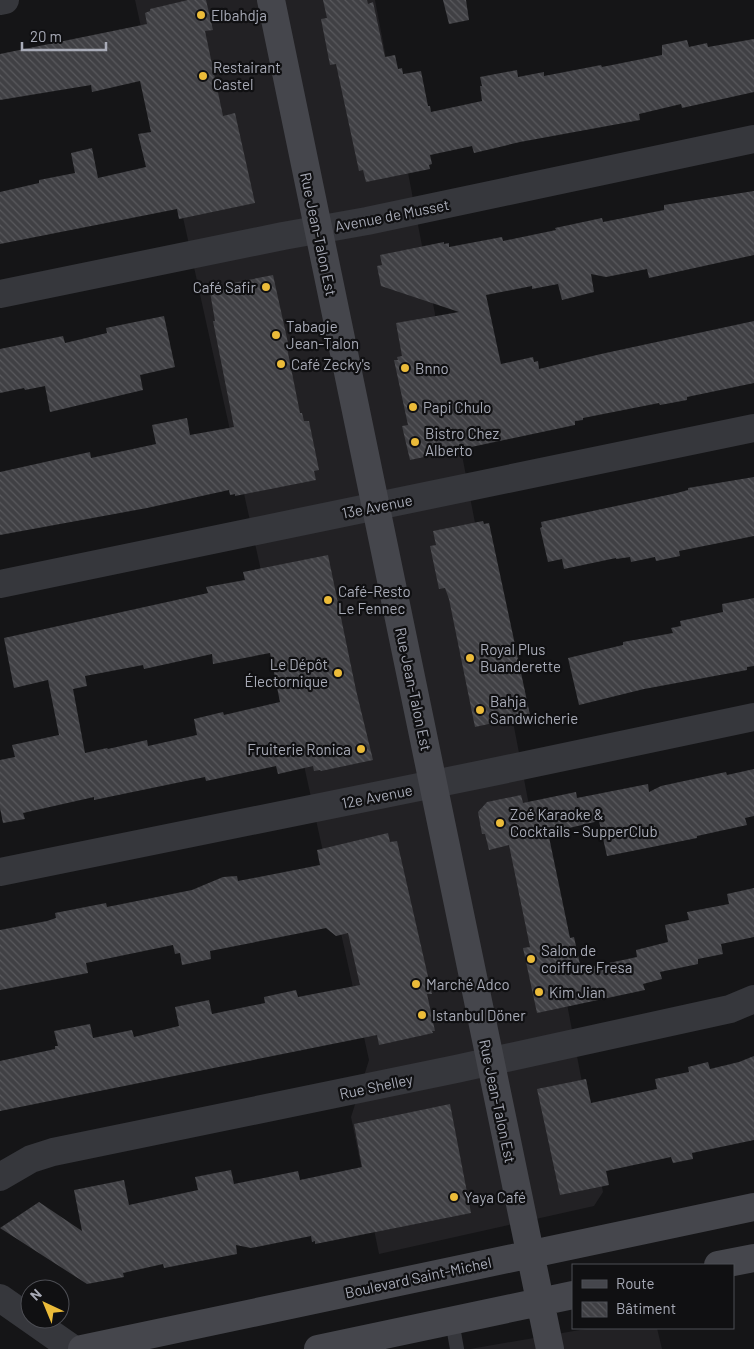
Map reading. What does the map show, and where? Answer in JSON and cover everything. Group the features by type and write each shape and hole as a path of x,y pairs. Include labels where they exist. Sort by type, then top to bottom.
{"main road":[{"name":"Rue Jean-Talon Est","path":"271,0 550,1349"},
{"name":"Boulevard Saint-Michel","path":"82,1349 754,1207"},
{"path":"723,1264 754,1258"},
{"path":"328,1348 572,1295"}],"street":[{"path":"0,1 5,0"},
{"name":"Avenue de Musset","path":"0,294 317,229 376,219 754,139"},
{"name":"13e Avenue","path":"0,584 754,428"},
{"name":"12e Avenue","path":"0,872 754,717"},
{"name":"Rue Shelley","path":"0,1177 31,1159 53,1152 490,1062 730,1009 754,999"},
{"path":"0,1298 73,1349"}],"lane":[{"path":"452,1321 457,1349"}],"shaded area":[{"path":"135,0 375,0 603,1192 594,1206 379,1254 351,1117 369,1060"},
{"path":"585,1329 657,1329 662,1349 470,1349"}],"building":[{"path":"188,0 206,0 213,30 205,31 223,116 235,113 255,203 179,219 177,209 0,244 0,192 39,183 39,180 75,173 71,153 92,148 98,178 146,167 138,134 151,132 140,81 92,92 91,85 0,100 0,54 147,24 145,13 150,11 150,9"},
{"path":"323,0 367,0 368,4 373,2 385,57 395,55 398,69 402,68 403,74 421,71 431,112 482,101 480,77 517,70 518,77 544,72 544,76 601,65 602,67 662,55 662,45 687,40 689,47 707,43 708,47 754,39 754,92 682,108 681,104 639,114 640,120 520,142 474,153 472,146 430,155 432,164 429,165 430,169 366,182 363,170 359,171 336,64 330,65 321,19 327,18"},
{"path":"443,0 466,0 469,20 449,24"},
{"path":"754,191 754,255 649,278 647,269 606,277 591,274 594,292 562,300 558,284 532,289 532,286 486,295 501,364 533,357 534,362 538,361 539,369 754,321 754,383 687,397 687,400 660,405 659,403 583,418 583,420 575,421 575,425 410,460 402,426 408,425 394,360 398,360 397,357 402,356 396,323 459,312 381,286 377,266 382,265 380,255 444,242 444,244 449,243 449,247 502,237 503,241 602,218 603,222 664,210 664,205"},
{"path":"273,275 288,343 286,343 300,413 302,413 304,421 309,421 319,470 314,471 316,480 235,496 235,494 230,495 229,490 147,508 0,535 0,472 90,452 91,458 156,444 152,425 187,418 190,435 234,427 213,321 215,321 210,292 234,287 233,283"},
{"path":"164,316 175,367 140,375 143,390 50,412 45,386 0,393 0,349 63,336 65,343 107,333 106,328"},
{"path":"754,477 754,536 679,551 680,556 656,561 655,557 631,562 630,557 616,558 564,569 562,559 548,562 540,528 542,527 541,522 677,493 688,490 688,488"},
{"path":"483,521 484,524 489,523 530,715 475,727 449,599 445,588 439,589 430,546 436,545 433,531"},
{"path":"328,555 356,690 373,760 321,771 314,771 313,766 278,774 276,766 206,781 205,777 94,800 94,797 23,813 25,819 3,823 0,808 0,760 15,757 12,745 59,735 48,680 14,688 4,638 208,593 206,587 245,580 243,572","holes":["270,653 280,702 224,715 223,712 194,719 197,735 148,746 147,740 85,753 73,689 87,686 85,676 143,665 144,669 212,654 213,664"]},
{"path":"754,598 754,666 747,667 747,670 644,689 579,705 568,658 623,645 623,642 673,633 671,628 681,626 680,621 723,612 722,604"},
{"path":"754,769 754,816 745,818 747,825 697,836 697,838 607,856 599,821 556,831 557,836 549,837 570,938 574,937 581,969 637,957 636,950 668,942 665,925 689,920 687,912 729,904 727,894 754,888 754,937 721,944 723,954 698,959 698,964 660,972 662,979 643,984 645,990 537,1013 523,948 530,947 509,845 489,850 485,834 482,834 478,812 487,802 521,795 523,803 576,792 577,798 648,784 649,792 661,786 726,772 727,775"},
{"path":"388,833 390,842 397,841 432,994 427,994 435,1031 432,1031 433,1033 379,1045 377,1035 0,1111 0,1061 55,1049 55,1046 58,1046 54,1031 90,1024 93,1038 132,1030 134,1037 179,1026 175,1007 209,1000 212,1014 265,1003 264,997 296,990 298,997 360,985 348,933 336,936 326,928 210,951 211,959 182,965 180,953 175,954 173,945 86,963 88,973 0,990 0,930 47,921 56,918 55,913 106,903 107,907 192,890 223,877 237,876 238,881 320,865 317,850"},
{"path":"754,1056 754,1140 692,1153 693,1159 673,1163 671,1157 606,1171 609,1185 560,1195 537,1089 586,1079 591,1103 657,1089 655,1079 689,1072 688,1067 708,1062 710,1069 739,1062"},
{"path":"450,1104 471,1213 315,1244 315,1241 312,1242 311,1236 251,1248 236,1245 237,1254 164,1268 163,1264 123,1273 124,1277 87,1284 0,1228 39,1202 82,1231 74,1190 124,1180 129,1205 198,1190 195,1177 231,1170 234,1184 298,1171 300,1180 362,1167 354,1124"}],"place":[{"name":"Elbahdja","path":"201,15"},
{"name":"Restairant Castel","path":"203,76"},
{"name":"Café Safir","path":"266,287"},
{"name":"Tabagie Jean-Talon","path":"276,335"},
{"name":"Café Zecky's","path":"281,364"},
{"name":"Bnno","path":"405,368"},
{"name":"Papi Chulo","path":"413,407"},
{"name":"Bistro Chez Alberto","path":"415,442"},
{"name":"Café-Resto Le Fennec","path":"328,600"},
{"name":"Royal Plus Buanderette","path":"470,658"},
{"name":"Le Dépôt Électornique","path":"338,673"},
{"name":"Bahja Sandwicherie","path":"480,710"},
{"name":"Fruiterie Ronica","path":"361,749"},
{"name":"Zoé Karaoke & Cocktails - SupperClub","path":"500,823"},
{"name":"Salon de coiffure Fresa","path":"531,959"},
{"name":"Marché Adco","path":"416,984"},
{"name":"Kim Jian","path":"539,992"},
{"name":"Istanbul Döner","path":"422,1015"},
{"name":"Yaya Café","path":"454,1197"}]}
